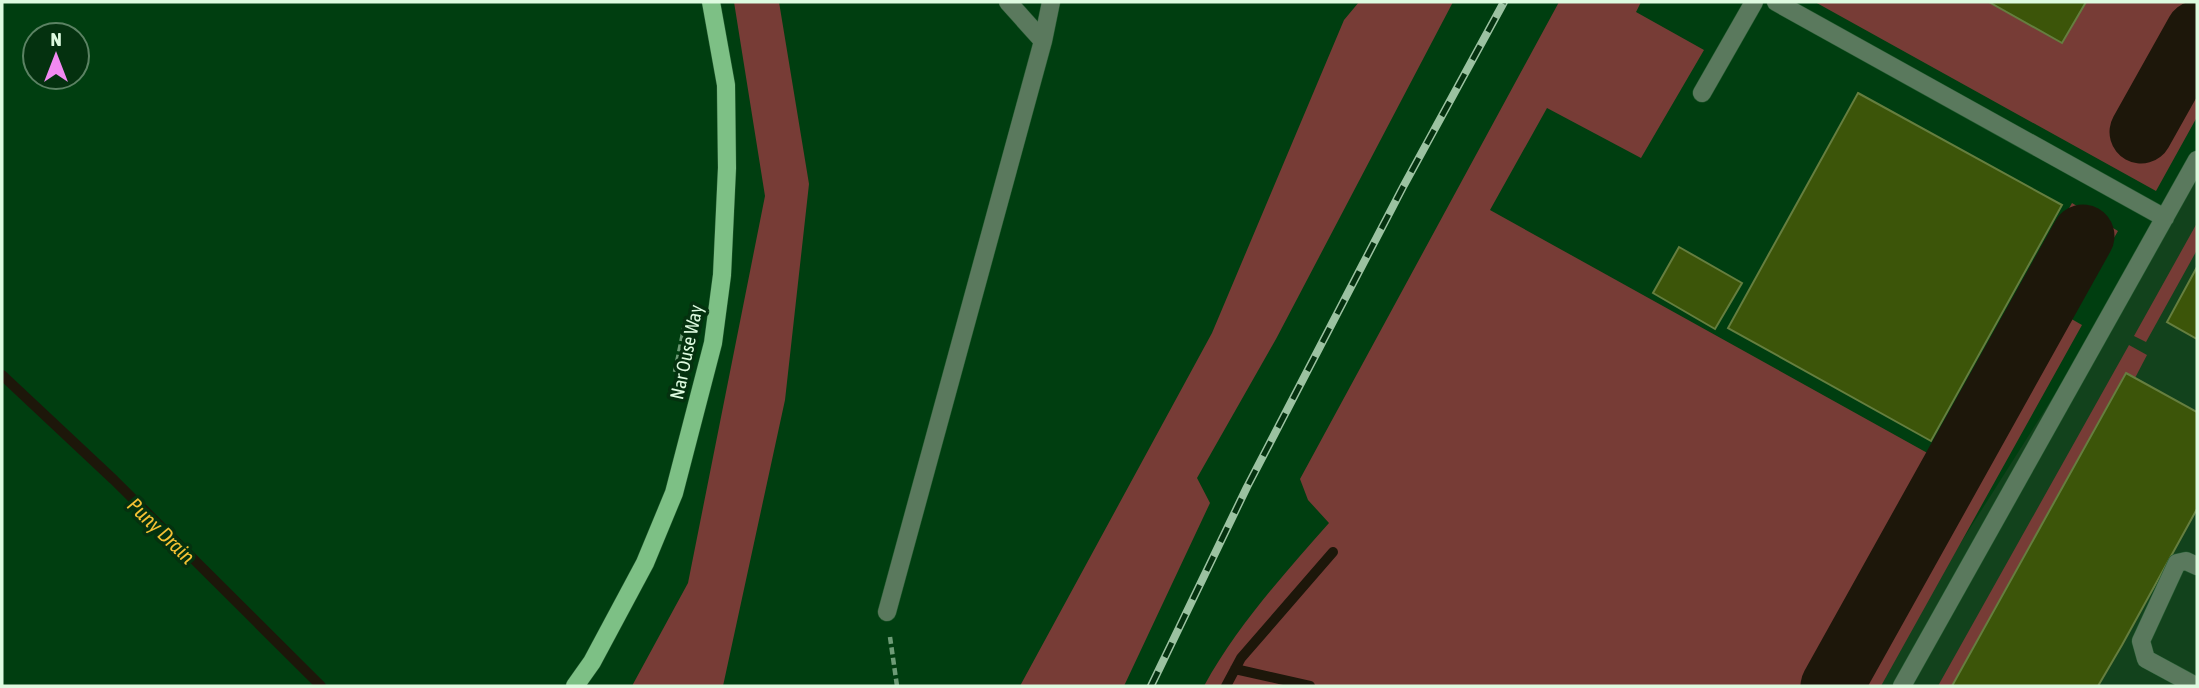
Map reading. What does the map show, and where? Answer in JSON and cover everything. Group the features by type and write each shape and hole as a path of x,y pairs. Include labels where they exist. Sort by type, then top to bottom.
{"main road":[{"name":"Nar Ouse Way","path":"575,686 592,662 645,563 674,493 713,343 722,275 727,168 726,85 711,2"}],"street":[{"path":"1008,2 1043,41"},
{"path":"887,612 1043,41 1051,2"},
{"path":"1702,93 1754,2"},
{"path":"1776,2 2165,218"},
{"path":"1902,686 2197,160"},
{"path":"2196,686 2146,659 2140,641 2177,563 2186,561 2197,566"}],"path":[{"path":"673,379 687,315"},
{"path":"887,612 897,686"}],"shaded area":[{"path":"734,2 779,2 809,184 785,400 723,686 632,686 688,583 765,196"},
{"path":"1359,2 1453,2 1276,339 1197,478 1210,503 1124,686 1020,686 1212,333 1344,20"},
{"path":"1559,2 1641,2 1636,12 1704,50 1641,158 1547,108 1490,210 1931,455 2072,203 2118,231 2068,317 2082,325 1881,686 1204,686 1246,622 1329,523 1308,500 1300,479"},
{"path":"1815,2 2197,2 2197,117 2156,191"},
{"path":"2197,170 2197,686 1870,686"},
{"path":"2197,223 2197,250 2146,342 2134,336"},
{"path":"2129,345 2147,355 2135,378 2126,373 1952,686 1938,686"}],"building":[{"path":"1989,2 2086,2 2062,43"},
{"path":"1858,93 2062,205 1931,441 1728,328"},
{"path":"1679,247 1742,283 1715,329 1653,293"},
{"path":"2197,267 2197,339 2167,322"},
{"path":"2126,373 2197,412 2197,509 2122,645 2098,686 1952,686"}],"waterway":[{"path":"2141,132 2197,32"},
{"path":"1832,686 2083,236"},
{"name":"Puny Drain","path":"2,375 114,480 321,686"},
{"path":"1226,686 1241,658 1333,552"},
{"path":"1235,669 1310,686"}],"railway":[{"path":"1151,686 1247,487 1403,187 1504,2"}]}
